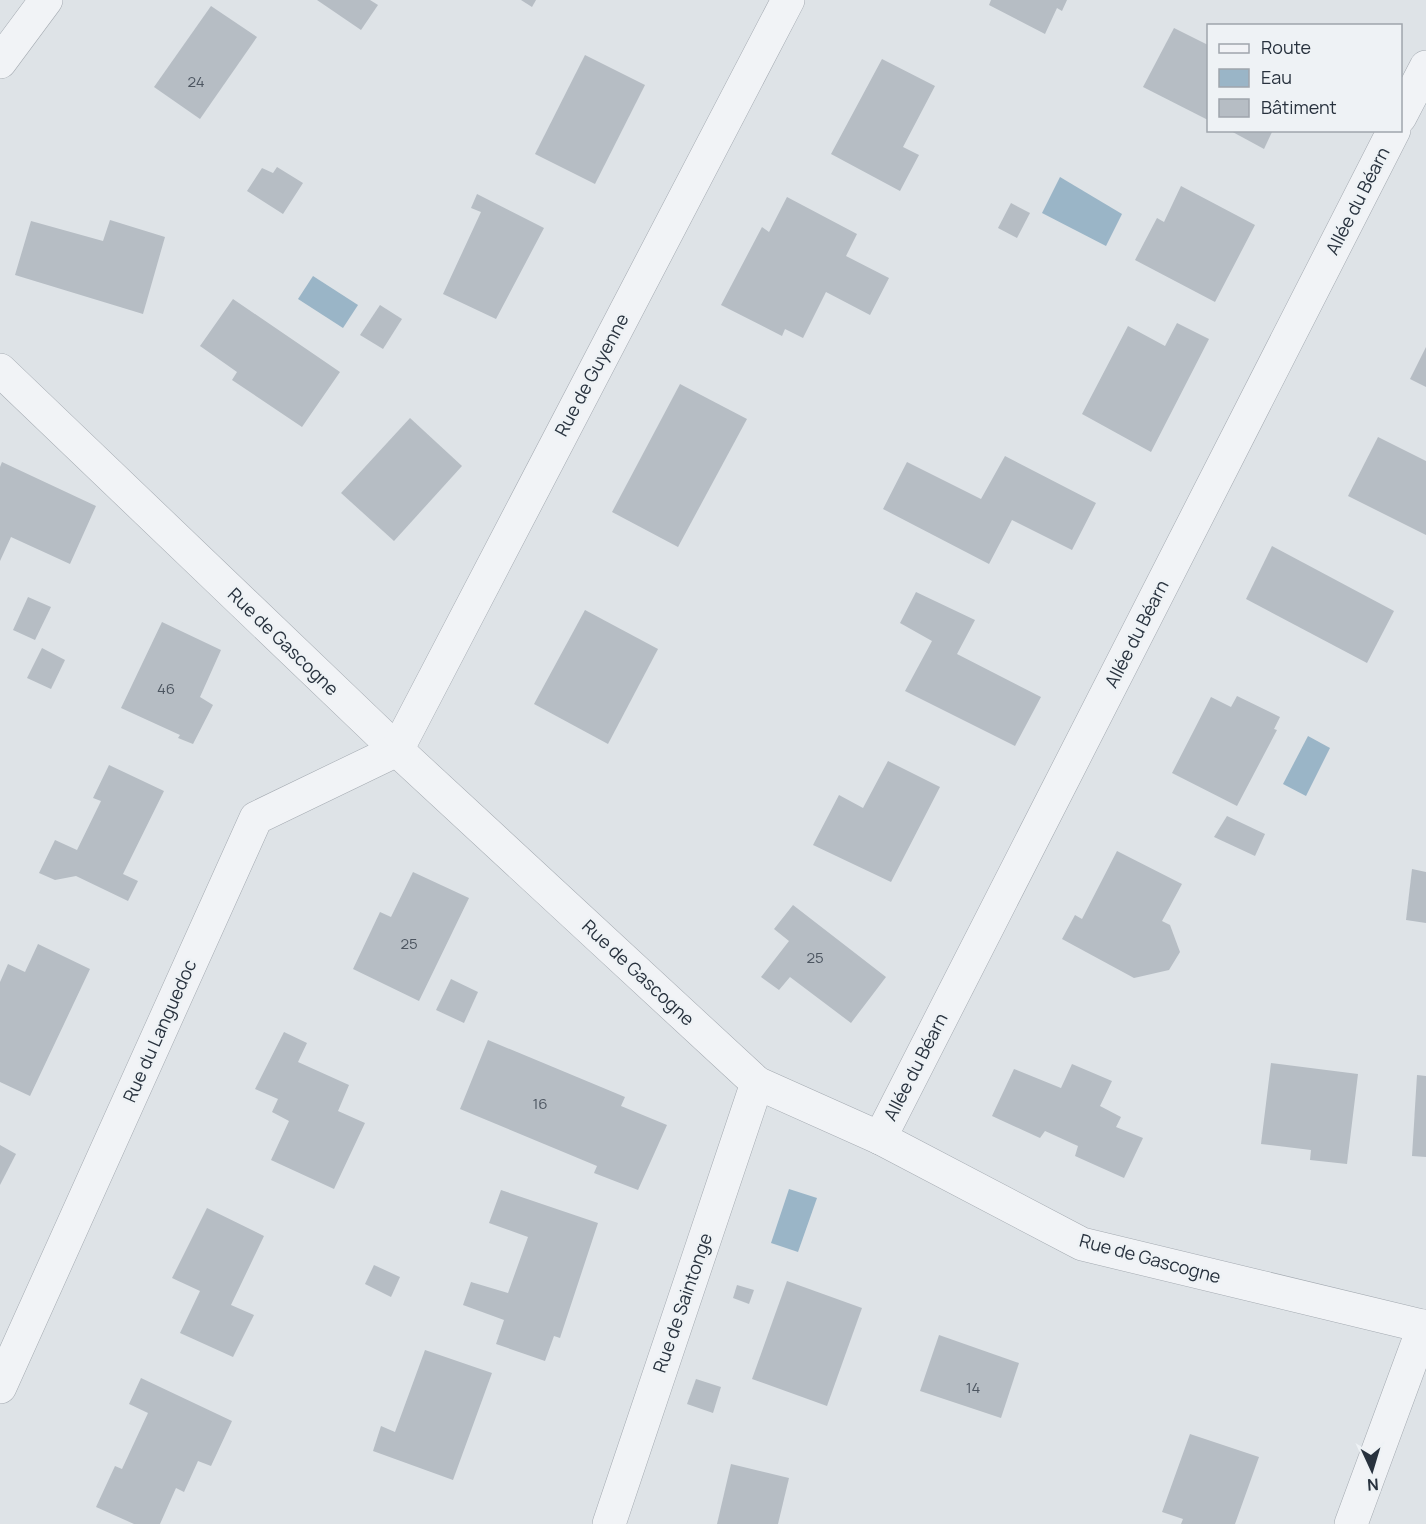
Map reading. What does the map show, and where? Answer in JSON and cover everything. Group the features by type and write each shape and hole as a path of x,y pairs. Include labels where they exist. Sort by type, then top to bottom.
{"street":[{"path":"0,62 46,0"},
{"name":"Rue de Guyenne","path":"397,750 788,0"},
{"path":"1402,115 1426,67"},
{"name":"Allée du Béarn","path":"880,1138 1393,132"},
{"name":"Rue de Gascogne","path":"0,370 397,750 757,1083 880,1138 1082,1245 1425,1327"},
{"name":"Rue du Languedoc","path":"0,1387 256,818 397,750"},
{"name":"Rue de Saintonge","path":"609,1524 757,1083"},
{"path":"1351,1524 1425,1327"}],"water":[{"path":"1060,177 1122,214 1106,246 1042,213"},
{"path":"313,276 358,305 343,328 298,299"},
{"path":"1308,736 1330,748 1306,796 1283,784"},
{"path":"789,1189 817,1198 798,1252 771,1243"}],"building":[{"path":"317,0 370,0 378,5 361,30"},
{"path":"521,0 536,0 532,7"},
{"path":"991,0 1067,0 1062,11 1057,8 1045,34 989,5"},
{"path":"211,6 257,37 200,119 154,87"},
{"path":"1174,28 1207,44 1207,119 1143,87"},
{"path":"585,55 645,85 595,184 535,154"},
{"path":"882,59 935,86 903,147 919,155 900,191 831,154"},
{"path":"1233,132 1272,132 1264,149"},
{"path":"277,167 303,183 283,214 247,191 262,168 273,173"},
{"path":"1181,186 1255,225 1215,302 1135,260 1157,218 1164,222"},
{"path":"477,194 544,228 496,319 443,294 481,212 471,208"},
{"path":"787,197 857,234 846,256 889,278 870,315 826,292 803,338 785,329 782,336 721,305 762,227 769,232"},
{"path":"1011,203 1030,213 1017,238 998,228"},
{"path":"110,220 165,237 143,314 15,275 31,221 103,241"},
{"path":"233,299 340,372 302,427 232,380 237,372 200,346"},
{"path":"380,305 402,319 383,349 360,335"},
{"path":"1177,323 1209,339 1151,452 1082,414 1128,326 1165,346"},
{"path":"1426,347 1426,387 1410,379"},
{"path":"680,384 747,419 678,547 612,512"},
{"path":"410,418 462,466 394,541 341,493"},
{"path":"1378,437 1426,461 1426,535 1348,496"},
{"path":"1005,456 1096,503 1072,550 1012,520 989,564 883,509 907,462 981,499"},
{"path":"2,462 96,506 70,564 11,537 0,561 0,467"},
{"path":"1272,546 1394,611 1367,663 1246,599"},
{"path":"916,592 975,620 957,654 1041,697 1015,746 905,691 932,641 900,623"},
{"path":"28,597 51,607 35,640 13,630"},
{"path":"585,610 658,649 608,744 534,704"},
{"path":"162,622 221,650 200,697 213,705 193,744 178,738 180,735 121,708"},
{"path":"42,648 65,660 51,689 27,678"},
{"path":"1237,696 1280,717 1274,729 1277,730 1237,806 1172,773 1211,697 1231,707"},
{"path":"888,761 940,787 891,882 813,845 839,795 863,808"},
{"path":"109,765 164,791 123,874 138,881 128,901 76,876 55,880 39,873 55,840 77,850 101,801 93,798"},
{"path":"1227,816 1265,834 1255,856 1214,837"},
{"path":"1117,851 1182,884 1162,921 1170,925 1180,952 1169,970 1134,978 1062,939 1075,915 1082,919"},
{"path":"1412,869 1426,872 1426,923 1406,920"},
{"path":"413,872 469,898 419,1001 353,969 380,912 391,917"},
{"path":"793,905 886,977 851,1023 790,977 779,990 761,977 789,941 774,929"},
{"path":"38,944 90,969 30,1096 0,1082 0,982 8,964 25,972"},
{"path":"451,979 478,992 464,1023 436,1010"},
{"path":"284,1032 307,1043 298,1062 349,1085 338,1111 365,1123 334,1189 271,1160 289,1121 272,1112 278,1099 255,1089"},
{"path":"488,1040 625,1097 621,1106 667,1125 638,1190 594,1173 597,1166 460,1109"},
{"path":"1271,1063 1358,1074 1347,1164 1310,1160 1311,1150 1261,1144"},
{"path":"1072,1064 1112,1081 1100,1106 1121,1117 1116,1127 1143,1138 1124,1178 1075,1156 1078,1146 1045,1131 1040,1138 992,1116 1014,1069 1061,1088"},
{"path":"1417,1075 1426,1076 1426,1157 1412,1156"},
{"path":"0,1145 16,1154 0,1185"},
{"path":"501,1190 598,1223 560,1338 554,1336 545,1361 496,1344 504,1320 463,1305 471,1282 508,1293 528,1237 489,1223"},
{"path":"207,1208 264,1236 231,1305 254,1315 233,1357 180,1333 200,1291 172,1278"},
{"path":"374,1265 400,1277 391,1297 365,1284"},
{"path":"787,1281 862,1308 827,1406 752,1379"},
{"path":"737,1285 754,1290 749,1304 733,1298"},
{"path":"939,1335 1019,1363 1001,1418 920,1391"},
{"path":"425,1350 492,1373 453,1480 373,1451 381,1426 395,1432"},
{"path":"141,1378 232,1421 211,1466 198,1461 184,1492 176,1488 160,1524 134,1524 96,1507 115,1466 122,1469 148,1413 129,1404"},
{"path":"696,1379 721,1387 713,1413 687,1404"},
{"path":"1190,1434 1259,1457 1235,1524 1181,1524 1183,1519 1162,1512"},
{"path":"731,1464 789,1478 778,1524 717,1524"}]}
